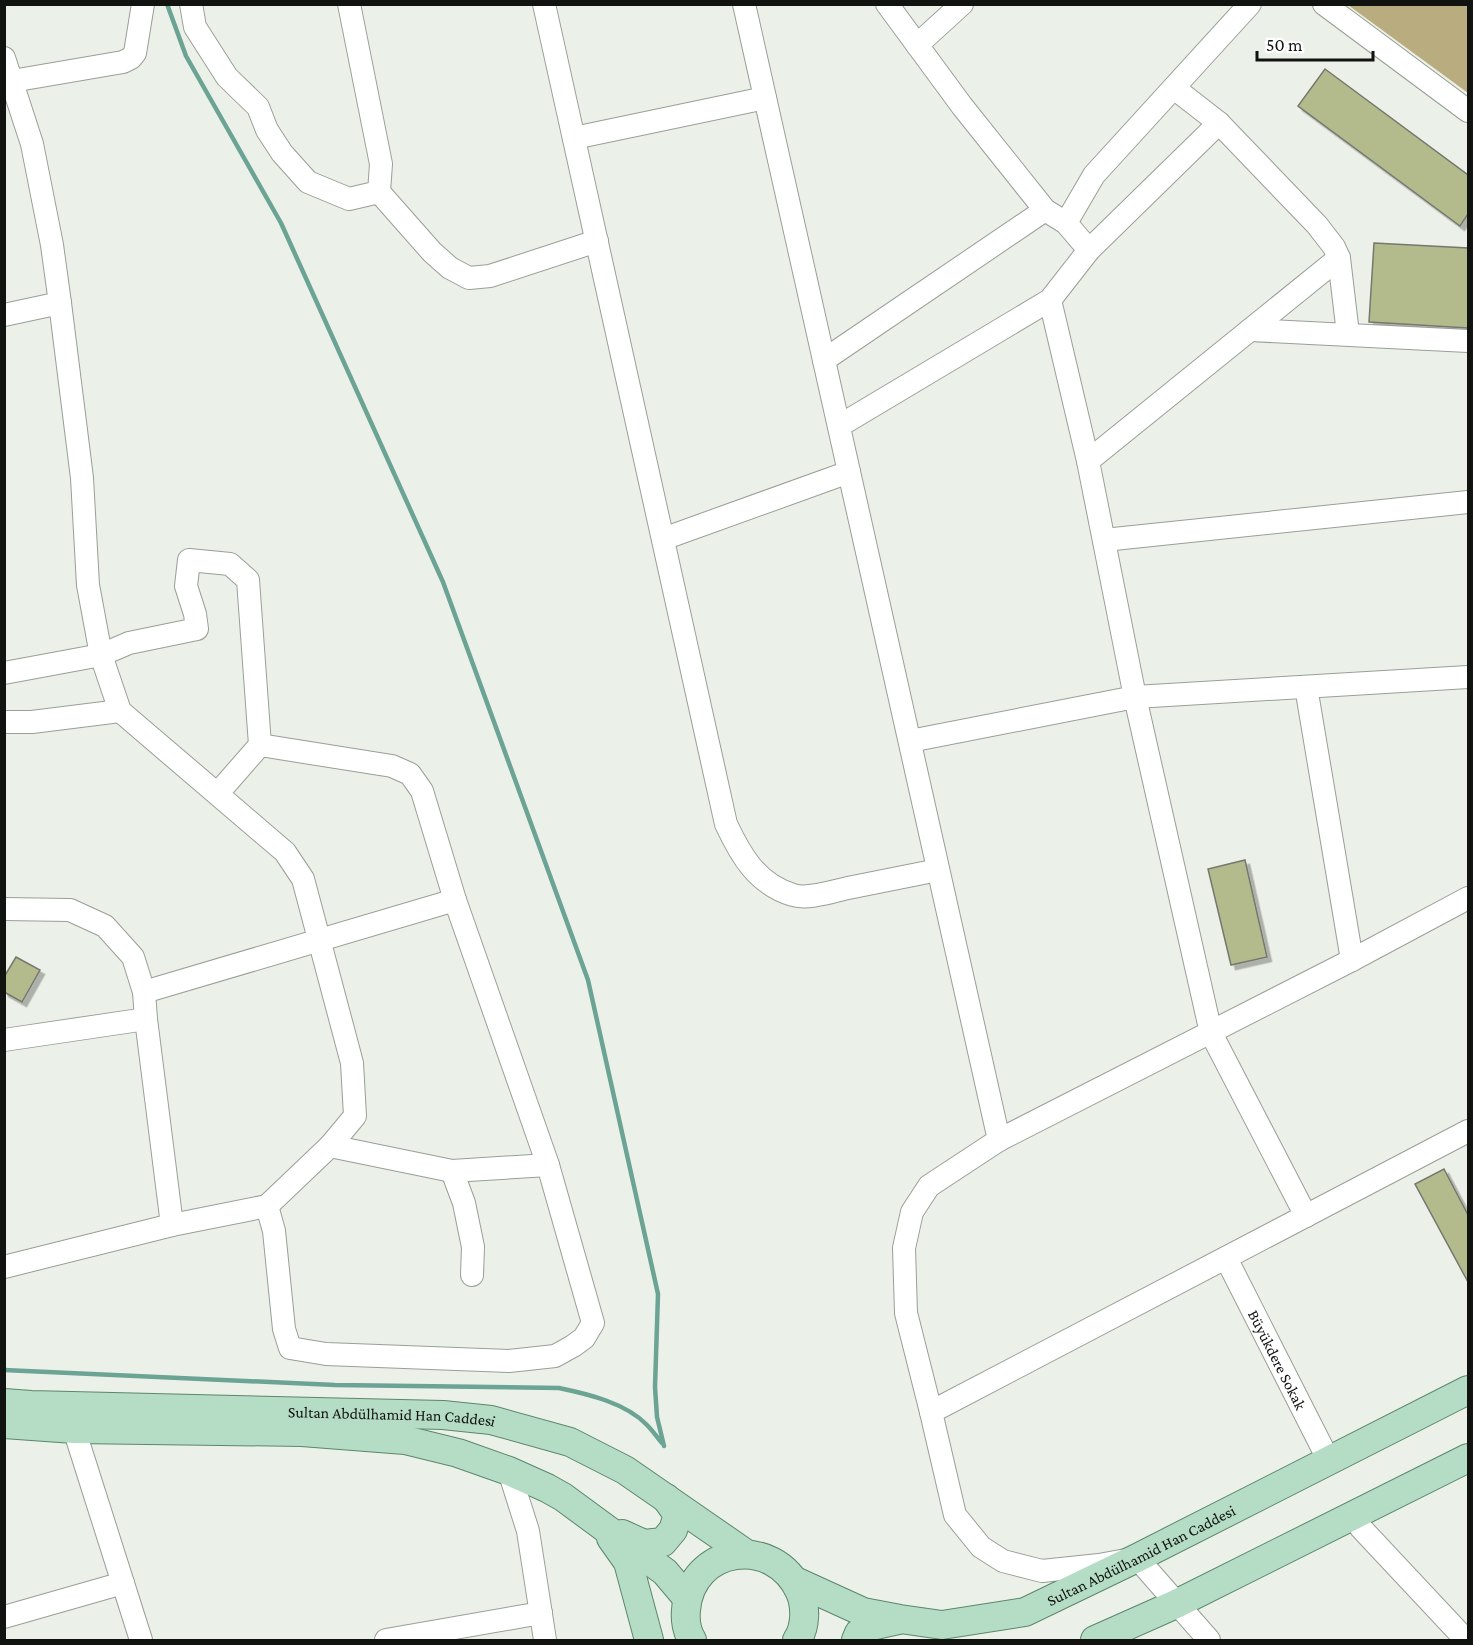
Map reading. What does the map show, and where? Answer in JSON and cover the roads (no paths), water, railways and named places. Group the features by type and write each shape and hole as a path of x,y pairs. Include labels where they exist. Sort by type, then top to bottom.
{"main road":[{"name":"Sultan Abdülhamid Han Caddesi","path":"4,1402 31,1405 443,1415 491,1420 570,1442 626,1470 745,1554 764,1557 782,1566 795,1581 863,1612 942,1625 1025,1612 1137,1558 1468,1390"},
{"name":"Sultan Abdülhamid Han Caddesi","path":"4,1424 74,1429 302,1432 405,1440 458,1453 509,1471 563,1497 666,1572 686,1604"},
{"path":"1095,1641 1176,1604 1468,1458"},
{"path":"601,1525 644,1544 663,1542 673,1530 678,1515 666,1498"},
{"path":"601,1525 628,1562 649,1641"},
{"path":"669,1641 695,1580 708,1566 726,1557 745,1554"},
{"path":"795,1581 802,1599 804,1618 797,1641"},
{"path":"686,1604 685,1618 692,1641"},
{"path":"856,1641 859,1633 871,1626 900,1619"}],"street":[{"path":"12,81 123,62 131,58 135,53 143,4"},
{"path":"191,4 195,27 227,76 258,107 267,129 282,153 308,182 349,199 379,192"},
{"path":"349,4 381,164 379,192 432,252 450,268 469,278 490,276 597,241"},
{"path":"544,4 726,824 737,848 752,870 773,886 795,896 817,895 938,870"},
{"path":"744,4 999,1140"},
{"path":"887,4 962,106 1045,210 1066,223 1089,250"},
{"path":"917,45 962,4"},
{"path":"1066,223 1094,175 1250,4"},
{"path":"1324,4 1468,111"},
{"path":"4,58 32,144 52,245 82,478 88,585 101,655 120,711 285,852 303,879 352,1063 355,1116 330,1146 267,1206 172,1226 4,1267"},
{"path":"1174,88 1219,123 1317,225 1334,247 1339,258 1348,334"},
{"path":"574,138 765,98"},
{"path":"839,426 1050,300 1089,250 1219,123"},
{"path":"824,360 1045,210"},
{"path":"1088,461 1339,258"},
{"path":"1050,300 1088,461 1135,697 1211,1033 1306,1216"},
{"path":"4,315 60,303"},
{"path":"1250,330 1468,341"},
{"path":"663,539 849,472"},
{"path":"1104,540 1468,502"},
{"path":"4,673 101,655 129,643 197,629 186,586 189,560 230,564 248,580 260,746 218,794"},
{"path":"909,741 1135,697 1468,676"},
{"path":"1306,687 1352,960"},
{"path":"4,722 32,722 120,711"},
{"path":"260,746 392,766 410,774 422,791 455,900 548,1166 593,1323 584,1338 555,1356 509,1362 326,1354 290,1348 284,1329 274,1231 267,1206"},
{"path":"1209,1641 1137,1558 1042,1571 1003,1561 981,1547 955,1515 906,1313 904,1248 912,1212 928,1186 999,1140 1211,1033 1468,898"},
{"path":"144,992 455,900"},
{"path":"4,909 70,910 105,926 133,957 144,992 172,1226"},
{"path":"4,1040 146,1019"},
{"path":"931,1412 1468,1131"},
{"path":"330,1146 452,1171 548,1166"},
{"path":"452,1171 464,1203 473,1247 472,1275"},
{"name":"Büyükdere Sokak","path":"1226,1258 1329,1461"},
{"path":"74,1429 141,1641"},
{"path":"509,1471 528,1531 545,1641"},
{"path":"1353,1516 1361,1528 1466,1641"},
{"path":"4,1617 123,1583"},
{"path":"387,1641 541,1613"}],"waterway":[{"path":"167,4 186,56 281,223 443,582 588,980 658,1294 655,1387 657,1417 664,1446"},
{"path":"4,1370 335,1385 559,1388 618,1405 638,1417 662,1443"}]}
